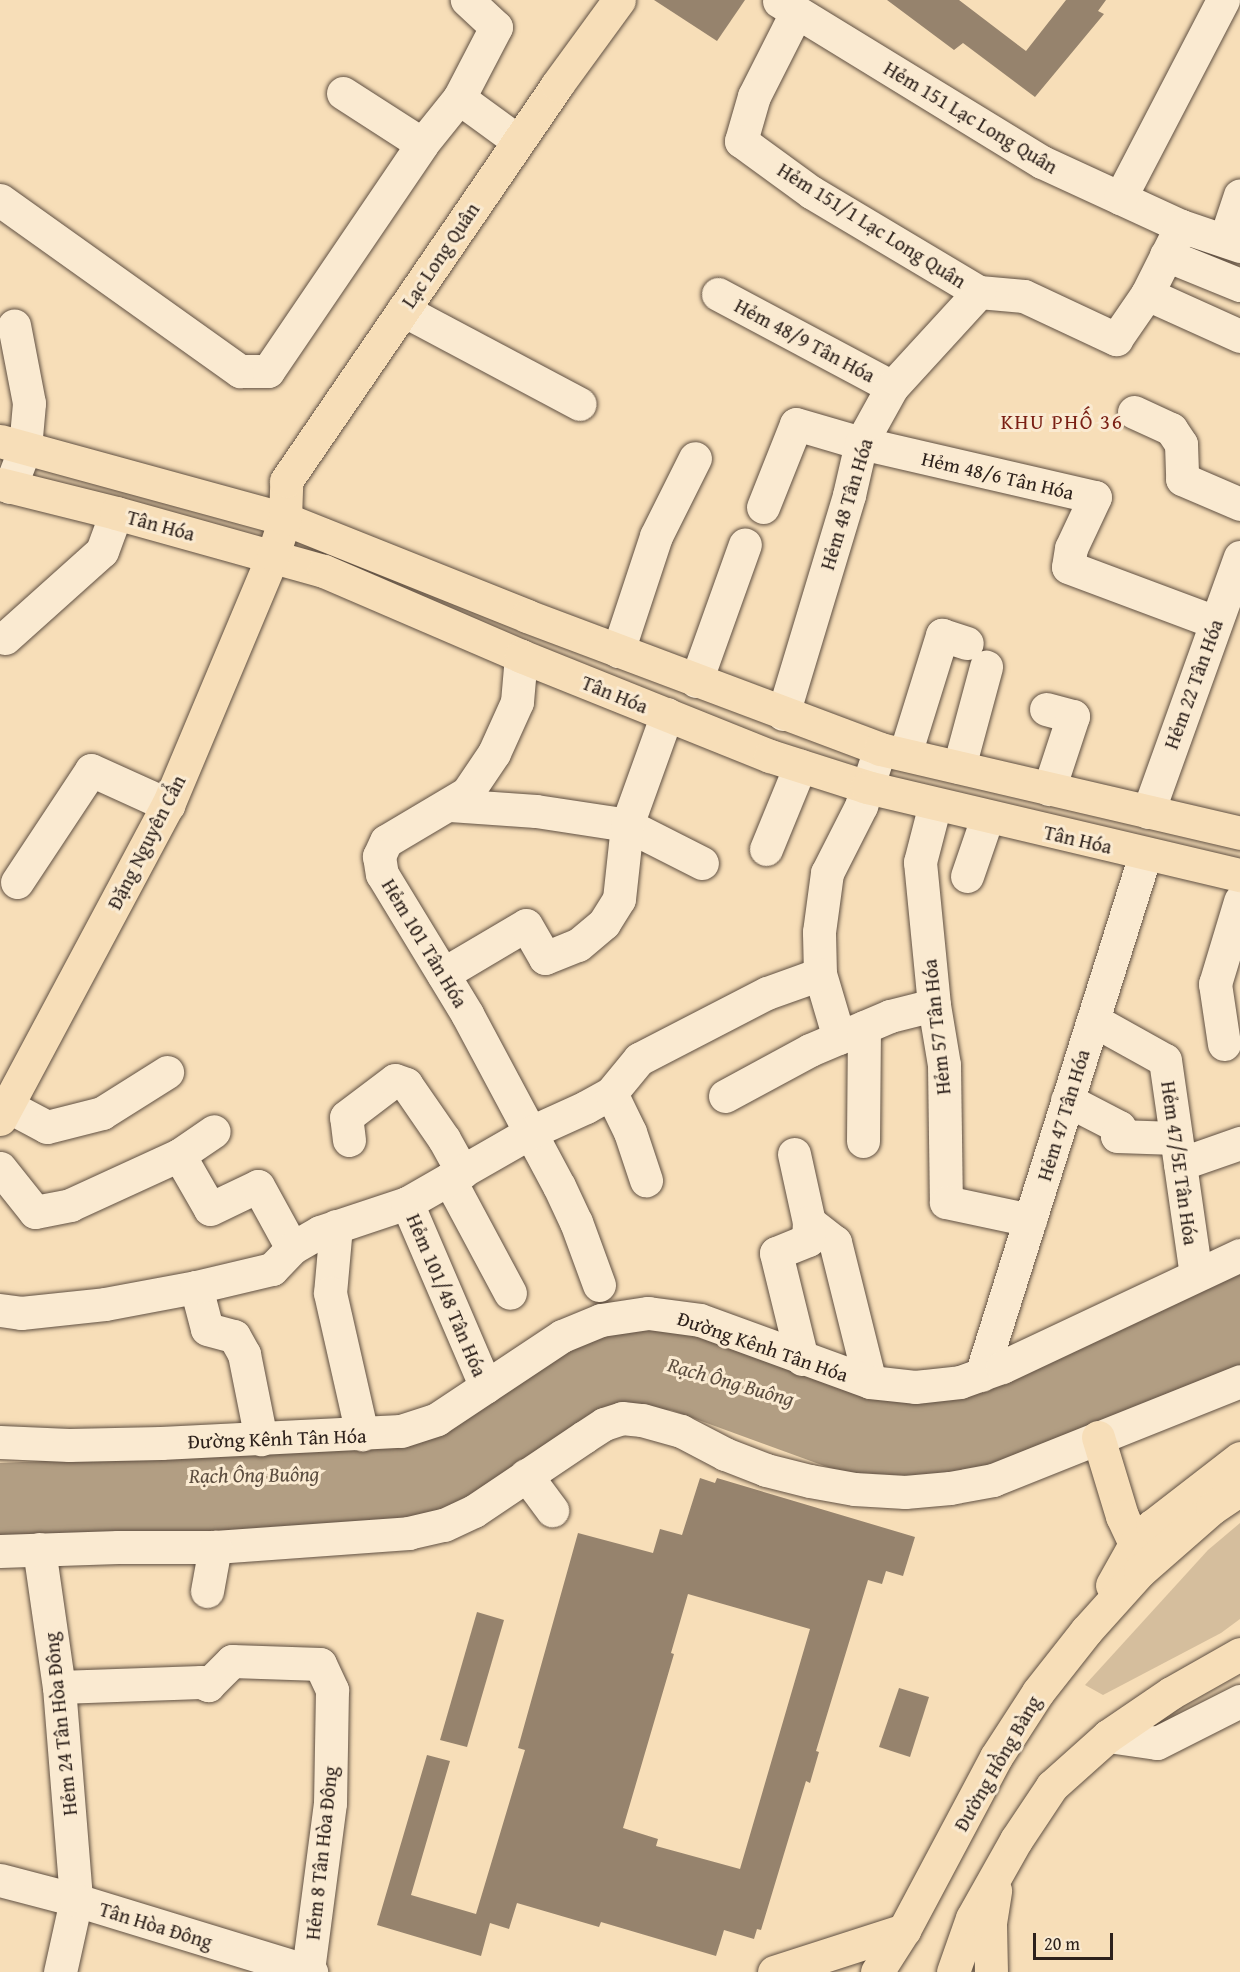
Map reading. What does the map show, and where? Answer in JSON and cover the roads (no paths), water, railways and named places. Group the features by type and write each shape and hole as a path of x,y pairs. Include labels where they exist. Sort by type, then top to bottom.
{"main road":[{"name":"Lạc Long Quân","path":"273,555 285,519 286,481 518,141 619,0"},
{"name":"Tân Hóa","path":"12,444 285,519 696,681 892,752 1240,833"},
{"name":"Tân Hóa","path":"5,485 273,555 324,571 521,656 800,766 867,787 987,818 1240,875"},
{"name":"Đặng Nguyên Cẩn","path":"2,1109 168,805 273,555"},
{"path":"1098,1437 1137,1557"},
{"path":"1137,1557 1152,1526 1240,1458"},
{"path":"1137,1557 1240,1489"},
{"name":"Đường Hồng Bàng","path":"877,1972 904,1930 996,1757 1038,1692 1086,1631 1137,1557"},
{"path":"953,1972 972,1918 1052,1786 1108,1736 1171,1693 1240,1654"},
{"path":"991,1972 990,1923 999,1870"},
{"path":"774,1972 904,1930"}],"street":[{"path":"0,200 240,371 268,371 422,144 459,98 496,27 467,0"},
{"path":"1120,198 1223,0"},
{"name":"Hẻm 151 Lạc Long Quân","path":"787,7 1041,162 1120,198 1173,241 1232,243"},
{"name":"Hẻm 151/1 Lạc Long Quân","path":"787,7 754,96 741,141 811,192 979,291 1024,296 1116,339 1147,294 1173,241"},
{"path":"343,93 422,144"},
{"path":"459,98 518,141"},
{"path":"1232,243 1240,195"},
{"path":"1173,241 1240,285"},
{"name":"Hẻm 48 Tân Hóa","path":"783,714 849,495 861,443 892,387 979,291"},
{"name":"Hẻm 48/9 Tân Hóa","path":"718,294 892,387"},
{"path":"1147,294 1240,336"},
{"path":"403,310 580,405"},
{"path":"5,485 12,444 29,403 14,325"},
{"path":"1134,412 1171,429 1181,444 1182,479 1240,504"},
{"path":"764,507 796,424 861,443"},
{"name":"Hẻm 48/6 Tân Hóa","path":"861,443 1095,497 1071,548 1068,567 1215,622"},
{"path":"618,651 656,536 695,458"},
{"path":"5,638 102,551 116,513"},
{"path":"696,681 745,544"},
{"name":"Hẻm 22 Tân Hóa","path":"1148,812 1240,557"},
{"path":"863,1141 852,1032 820,974 819,932 827,873 861,806 867,787 892,752 942,634 982,661 959,767"},
{"name":"Hẻm 101 Tân Hóa","path":"521,656 518,702 494,753 466,793 450,805 386,841 379,856 382,874 443,974 531,1132 576,1222 599,1285"},
{"path":"1046,709 1073,716 1049,789"},
{"path":"443,974 526,925 544,958 578,945 604,923 618,899 627,825 666,714"},
{"path":"766,849 800,766"},
{"path":"17,882 91,770 168,805"},
{"name":"Hẻm 57 Tân Hóa","path":"935,804 920,862 934,1005 944,1065 946,1202 1030,1220"},
{"path":"450,805 536,811 627,825 702,863"},
{"path":"967,876 987,818"},
{"name":"Hẻm 47 Tân Hóa","path":"981,1376 1145,855"},
{"path":"1224,1044 1215,984 1240,901"},
{"path":"0,1310 21,1313 105,1304 196,1287 272,1269 292,1248 336,1226 408,1203 531,1132 611,1093 639,1059 767,993 820,974"},
{"path":"724,1096 810,1050 890,1016 934,1005"},
{"name":"Hẻm 47/5E Tân Hóa","path":"1093,1020 1165,1060 1196,1275"},
{"path":"2,1109 47,1127 102,1113 167,1072"},
{"path":"349,1140 346,1117 395,1080 406,1084 444,1139 455,1176 510,1293"},
{"path":"611,1093 630,1132 646,1180"},
{"path":"1067,1101 1119,1127 1117,1136 1178,1151 1240,1143"},
{"path":"0,1168 35,1212 70,1205 179,1155 214,1131"},
{"path":"794,1154 809,1222 808,1240 776,1253 802,1359"},
{"path":"179,1155 210,1209 258,1186 292,1248"},
{"name":"Hẻm 101/48 Tân Hóa","path":"408,1203 486,1387"},
{"path":"809,1222 835,1242 870,1382"},
{"path":"336,1226 330,1293 362,1434"},
{"name":"Đường Kênh Tân Hóa","path":"0,1442 69,1445 261,1439 401,1431 437,1419 562,1336 601,1320 648,1313 700,1320 870,1382 915,1387 960,1382 981,1376 1240,1255"},
{"path":"196,1287 207,1329 234,1336 244,1354 261,1439"},
{"path":"0,1551 215,1547 420,1530 444,1525 474,1511 604,1424 622,1418 642,1420 681,1431 725,1454 766,1470 854,1489 905,1492 950,1488 993,1480 1240,1381"},
{"path":"526,1475 552,1510"},
{"path":"207,1591 215,1547"},
{"name":"Hẻm 24 Tân Hòa Đông","path":"39,1549 59,1687 76,1900 60,1972"},
{"name":"Hẻm 8 Tân Hòa Đông","path":"59,1687 201,1682 208,1685 232,1661 320,1664 332,1690 330,1803 309,1972"},
{"path":"1108,1736 1156,1743 1240,1701"},
{"name":"Tân Hòa Đông","path":"0,1880 76,1900 250,1963 309,1972"}],"water":[{"name":"Rạch Ông Buông","path":"1240,1273 1240,1371 1012,1463 947,1478 841,1472 671,1410 634,1409 477,1504 398,1525 0,1538 0,1463 403,1445 562,1352 603,1335 625,1330 667,1330 688,1333 864,1396"}],"district":[{"name":"KHU PHỐ 36","path":"1062,422"}]}
